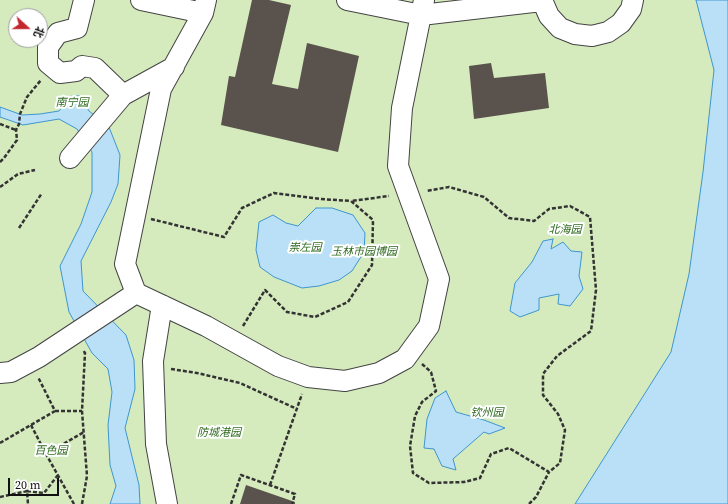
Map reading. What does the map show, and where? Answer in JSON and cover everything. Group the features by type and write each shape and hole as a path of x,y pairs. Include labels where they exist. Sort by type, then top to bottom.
{"street":[{"path":"84,0 77,28 58,33 48,47 48,63 60,73 76,71 82,66 95,68 122,95"},
{"path":"141,0 204,6 162,89 125,264 136,293 206,326 278,366 308,376 345,381 379,373 405,359 410,354 429,326 439,279 398,166 401,116 422,7"},
{"path":"347,0 422,7 542,0 549,16 560,28 575,34 592,36 608,32 621,23 631,9 633,0"},
{"path":"70,158 122,95 174,67"},
{"path":"0,373 11,372 30,362 136,293"},
{"path":"162,305 153,367 156,444 167,504"}],"path":[{"path":"0,162 17,140 16,130 19,124 20,114 27,97 41,79 48,63"},
{"path":"0,124 16,130"},
{"path":"0,188 18,174 35,170"},
{"path":"135,215 224,237 242,208 274,193 351,201 409,194 449,187 484,197 509,218 534,221 549,209 570,206 590,217 596,290 592,331 557,356 543,374 543,395 558,414 565,430 560,463 549,472 536,497 530,504"},
{"path":"19,228 42,194"},
{"path":"233,341 266,290 287,312 315,317 348,302 372,265 373,220 351,201"},
{"path":"74,333 85,353 82,411 87,476 82,504"},
{"path":"410,354 431,372 436,390 422,402 415,416 410,446 413,473 429,483 464,482 480,478 491,454 509,448 549,472"},
{"path":"30,362 55,411"},
{"path":"153,367 197,373 240,383 297,409"},
{"path":"270,485 308,376"},
{"path":"0,443 55,411 82,411"},
{"path":"31,425 74,504"},
{"path":"46,454 84,432"},
{"path":"0,497 27,492 44,493 58,475"},
{"path":"232,504 241,475 295,494 292,504"},
{"path":"27,492 28,504"}],"green space":[{"name":"玉林市园博园","path":"0,0 728,0 728,504 0,504"}],"water":[{"path":"696,0 728,0 728,504 575,504 671,352 689,274 703,172 714,70"},
{"path":"72,96 80,96 89,111 109,127 120,155 118,184 111,202 81,261 83,291 126,335 134,360 135,389 125,428 139,485 140,504 110,504 116,486 110,465 108,425 112,392 108,369 92,353 69,312 60,266 81,224 92,192 92,152 77,129 59,119 23,125 0,117 0,107 22,115 59,111"},
{"path":"316,208 332,208 353,215 365,233 364,252 352,271 339,280 319,286 302,288 274,277 260,267 256,250 259,222 273,215 286,223 298,226"},
{"path":"553,239 551,249 563,242 571,251 582,252 579,276 583,289 570,306 558,304 559,294 539,298 539,310 520,317 510,311 515,283 532,262 543,241"},
{"path":"446,391 456,412 505,428 489,434 484,432 453,459 456,470 442,466 434,449 424,448 427,419 435,398"}],"building":[{"path":"252,0 269,0 291,5 272,84 298,89 307,43 359,56 338,152 221,125 229,76 235,77"},
{"path":"491,63 494,78 545,73 549,108 474,119 469,66"},
{"path":"246,485 295,502 295,504 240,504"}],"park label":[{"name":"南宁园","path":"72,103"},
{"name":"北海园","path":"565,230"},
{"name":"崇左园","path":"305,248"},
{"name":"钦州园","path":"487,413"},
{"name":"防城港园","path":"219,433"},
{"name":"百色园","path":"51,451"}]}
